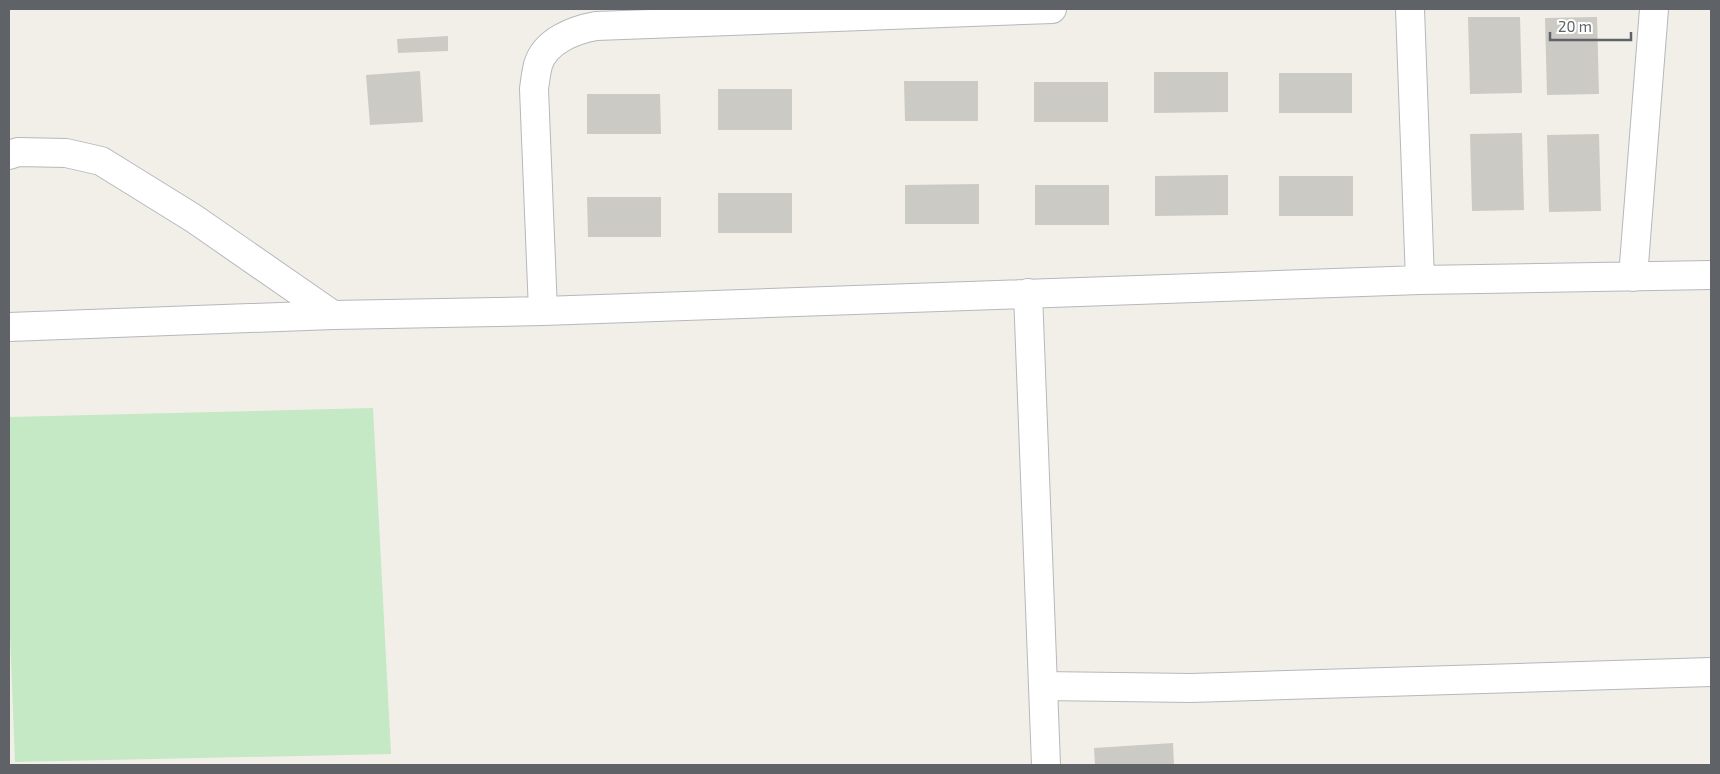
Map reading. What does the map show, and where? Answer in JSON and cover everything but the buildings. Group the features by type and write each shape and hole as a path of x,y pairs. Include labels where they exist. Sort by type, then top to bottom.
{"street":[{"path":"543,311 534,89 538,64 545,51 575,30 596,26 1052,9"},
{"path":"1410,9 1420,280"},
{"path":"1633,278 1654,9"},
{"path":"9,155 18,152 66,153 101,161 193,218 333,315"},
{"path":"9,327 333,315 543,311 1420,280 1633,278 1711,275"},
{"path":"1028,293 1046,765"},
{"path":"1043,686 1191,688 1711,672"}],"green space":[{"path":"373,408 391,754 15,762 9,607 9,417"}]}
